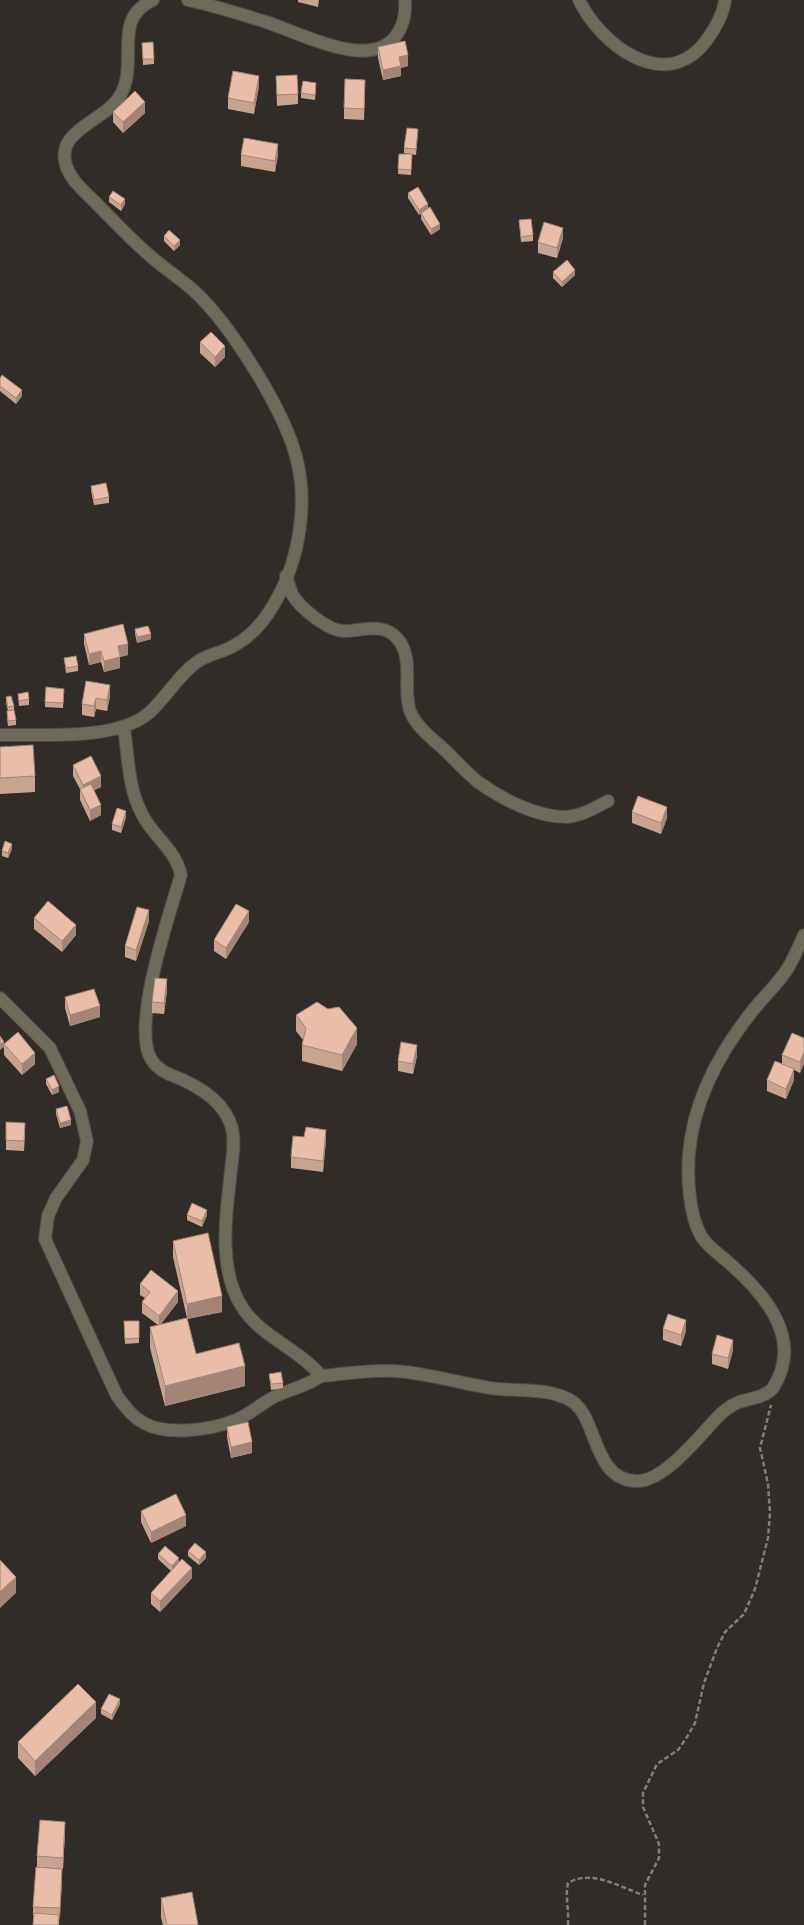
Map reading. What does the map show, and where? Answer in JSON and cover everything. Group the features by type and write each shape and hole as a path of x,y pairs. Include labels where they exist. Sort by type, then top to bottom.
{"street":[{"path":"0,735 106,731 124,727 147,715 196,663 234,646 249,636 260,625 273,604 286,576 298,537 301,493 294,450 282,420 218,315 114,221 74,181 67,168 65,146 71,136 104,114 119,98 124,89 127,79 130,24 134,12 142,5 153,0"},
{"path":"188,0 267,22 352,51 377,48 395,38 404,18 406,0"},
{"path":"578,0 583,10 604,33 624,50 645,63 664,66 680,62 701,47 718,24 725,0"},
{"path":"286,576 292,594 320,622 341,631 377,628 389,630 399,641 406,657 407,700 411,714 421,727 477,782 515,804 565,817 586,813 608,801"},
{"path":"124,727 134,795 152,831 170,848 178,862 181,875 149,991 146,1032 148,1053 156,1066 204,1090 231,1125 234,1140 227,1210 227,1253 232,1284 242,1306 262,1329 312,1366 321,1376"},
{"path":"0,998 50,1048 80,1111 87,1141 83,1160 53,1204 48,1216 45,1239 117,1396 132,1414 144,1424 160,1429 191,1430 233,1422 275,1396 312,1382 321,1376 393,1370 436,1376 491,1388 532,1390 555,1394 572,1400 583,1414 605,1462 615,1473 626,1480 638,1482 653,1477 677,1460 727,1408 771,1391 787,1368 791,1350 788,1330 777,1312 749,1280 702,1238 693,1211 689,1152 697,1110 710,1074 724,1050 789,967 804,935"}],"path":[{"path":"645,1925 643,1895 645,1885 659,1858 658,1844 643,1807 643,1793 657,1764 678,1750 695,1723 704,1683 717,1648 725,1632 744,1614 755,1589 762,1564 771,1501 760,1448 770,1412 771,1391"},
{"path":"568,1925 569,1908 566,1892 568,1883 578,1877 595,1878 643,1895"}],"building":[{"path":"405,41 408,55 399,57 401,66 383,70 378,47"},
{"path":"153,42 154,59 143,59 142,43"},
{"path":"233,71 259,76 254,103 228,98"},
{"path":"297,75 298,94 277,95 276,76"},
{"path":"345,79 365,80 364,109 344,108"},
{"path":"303,81 316,83 315,95 301,93"},
{"path":"135,91 145,102 123,122 113,112"},
{"path":"407,128 418,129 416,149 404,148"},
{"path":"244,138 278,144 275,161 241,155"},
{"path":"399,154 412,154 411,170 398,169"},
{"path":"418,187 428,204 419,210 408,193"},
{"path":"113,191 125,199 121,205 109,197"},
{"path":"430,207 440,224 431,229 421,213"},
{"path":"531,219 533,235 521,237 519,220"},
{"path":"544,222 563,228 557,248 538,242"},
{"path":"169,230 180,240 174,246 164,236"},
{"path":"567,260 575,270 562,282 553,272"},
{"path":"211,332 225,346 215,357 200,342"},
{"path":"2,375 22,390 16,398 0,386"},
{"path":"106,483 109,497 94,500 91,486"},
{"path":"123,624 128,644 118,646 120,657 104,661 101,651 89,654 84,634"},
{"path":"148,626 151,634 137,637 135,629"},
{"path":"76,656 78,666 66,668 64,658"},
{"path":"86,681 110,685 107,700 96,698 94,706 82,704"},
{"path":"46,687 64,689 63,703 45,702"},
{"path":"28,692 29,699 19,701 18,694"},
{"path":"11,696 14,706 8,707 6,697"},
{"path":"14,710 16,720 8,721 7,711"},
{"path":"33,745 35,776 0,778 0,747"},
{"path":"91,756 101,776 83,785 73,765"},
{"path":"91,784 101,805 90,810 80,789"},
{"path":"638,796 667,807 661,823 632,812"},
{"path":"117,808 126,811 121,827 112,824"},
{"path":"5,841 12,844 8,853 2,851"},
{"path":"48,901 76,925 62,941 34,918"},
{"path":"236,904 249,911 226,948 214,940"},
{"path":"137,907 149,910 136,950 125,946"},
{"path":"155,978 167,979 164,1003 152,1002"},
{"path":"94,989 100,1006 70,1015 65,997"},
{"path":"317,1002 328,1009 339,1007 357,1028 342,1055 302,1045 306,1028 296,1015"},
{"path":"18,1032 35,1053 22,1064 4,1044"},
{"path":"792,1033 804,1038 804,1052 800,1062 782,1055"},
{"path":"0,1036 4,1042 0,1044"},
{"path":"401,1042 417,1045 413,1064 398,1061"},
{"path":"775,1061 794,1069 786,1089 767,1080"},
{"path":"54,1075 59,1086 52,1090 46,1079"},
{"path":"67,1106 71,1120 60,1123 56,1109"},
{"path":"6,1122 25,1123 24,1141 6,1140"},
{"path":"306,1127 326,1130 323,1161 291,1157 293,1136 304,1137"},
{"path":"192,1203 207,1210 202,1221 187,1215"},
{"path":"208,1233 222,1296 187,1304 173,1241"},
{"path":"151,1270 178,1291 159,1316 142,1302 150,1292 140,1284"},
{"path":"668,1314 686,1320 681,1335 663,1329"},
{"path":"187,1318 196,1354 239,1343 245,1366 165,1386 150,1327"},
{"path":"124,1321 139,1321 139,1338 125,1339"},
{"path":"717,1335 733,1340 728,1358 712,1354"},
{"path":"281,1372 283,1383 271,1384 269,1374"},
{"path":"248,1422 252,1442 231,1447 227,1427"},
{"path":"176,1494 186,1515 151,1532 141,1511"},
{"path":"195,1543 206,1552 199,1560 188,1551"},
{"path":"165,1546 179,1558 172,1566 158,1554"},
{"path":"182,1559 192,1568 160,1601 151,1593"},
{"path":"0,1560 16,1577 0,1592"},
{"path":"78,1684 96,1702 35,1761 18,1742"},
{"path":"109,1694 120,1699 112,1715 101,1709"},
{"path":"40,1820 65,1822 63,1858 37,1856"},
{"path":"36,1867 62,1869 60,1908 33,1907"},
{"path":"192,1892 198,1925 167,1925 161,1898"},
{"path":"34,1913 59,1915 58,1925 33,1925"}]}
